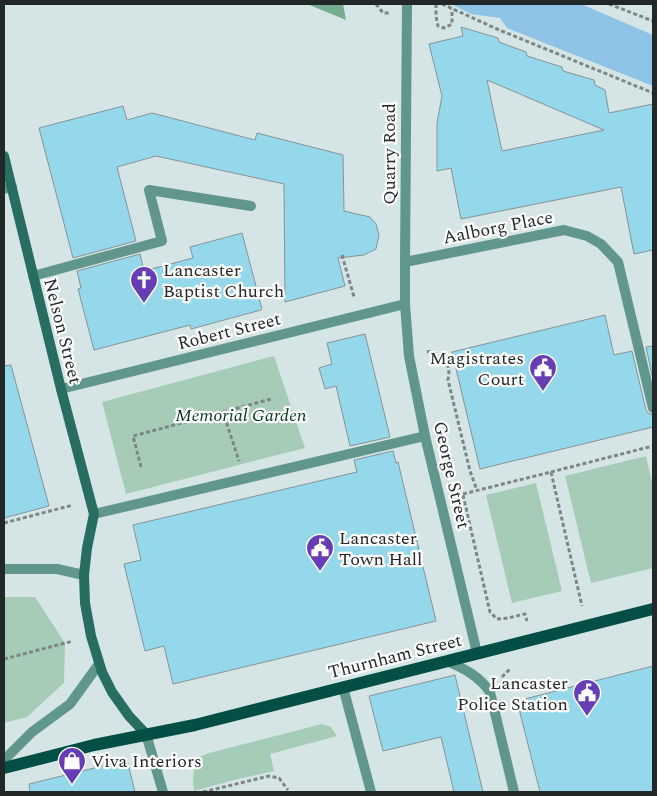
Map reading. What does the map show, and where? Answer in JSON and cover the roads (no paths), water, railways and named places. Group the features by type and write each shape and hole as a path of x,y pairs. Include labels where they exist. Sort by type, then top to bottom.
{"main road":[{"name":"Thurnham Street","path":"4,768 94,744 195,725 653,609"}],"street":[{"name":"Quarry Road","path":"405,304 407,4"},
{"name":"Nelson Street","path":"4,156 8,188 33,276 94,514"},
{"path":"33,276 162,241 149,190 251,206"},
{"name":"Aalborg Place","path":"405,262 564,230 587,236 601,244 618,262 653,408"},
{"name":"Robert Street","path":"61,389 405,304"},
{"name":"George Street","path":"405,304 410,356 425,436 477,653"},
{"path":"163,792 146,734 118,702 112,692 98,664 91,636 84,603 84,575 94,514 425,436"},
{"path":"4,569 57,569 84,575"},
{"path":"447,660 469,671 483,682 490,692 514,792"},
{"path":"4,760 32,732 70,704 98,664"},
{"path":"343,687 371,792"}],"water":[{"path":"451,4 581,4 653,35 653,86 507,28 500,18 471,14"}],"place":[{"name":"Lancaster Baptist Church","path":"144,304"},
{"name":"Magistrates Court","path":"543,392"},
{"name":"Lancaster Town Hall","path":"320,572"},
{"name":"Lancaster Police Station","path":"587,717"},
{"name":"Viva Interiors","path":"72,785"}],"park label":[{"name":"Memorial Garden","path":"241,415"}]}
